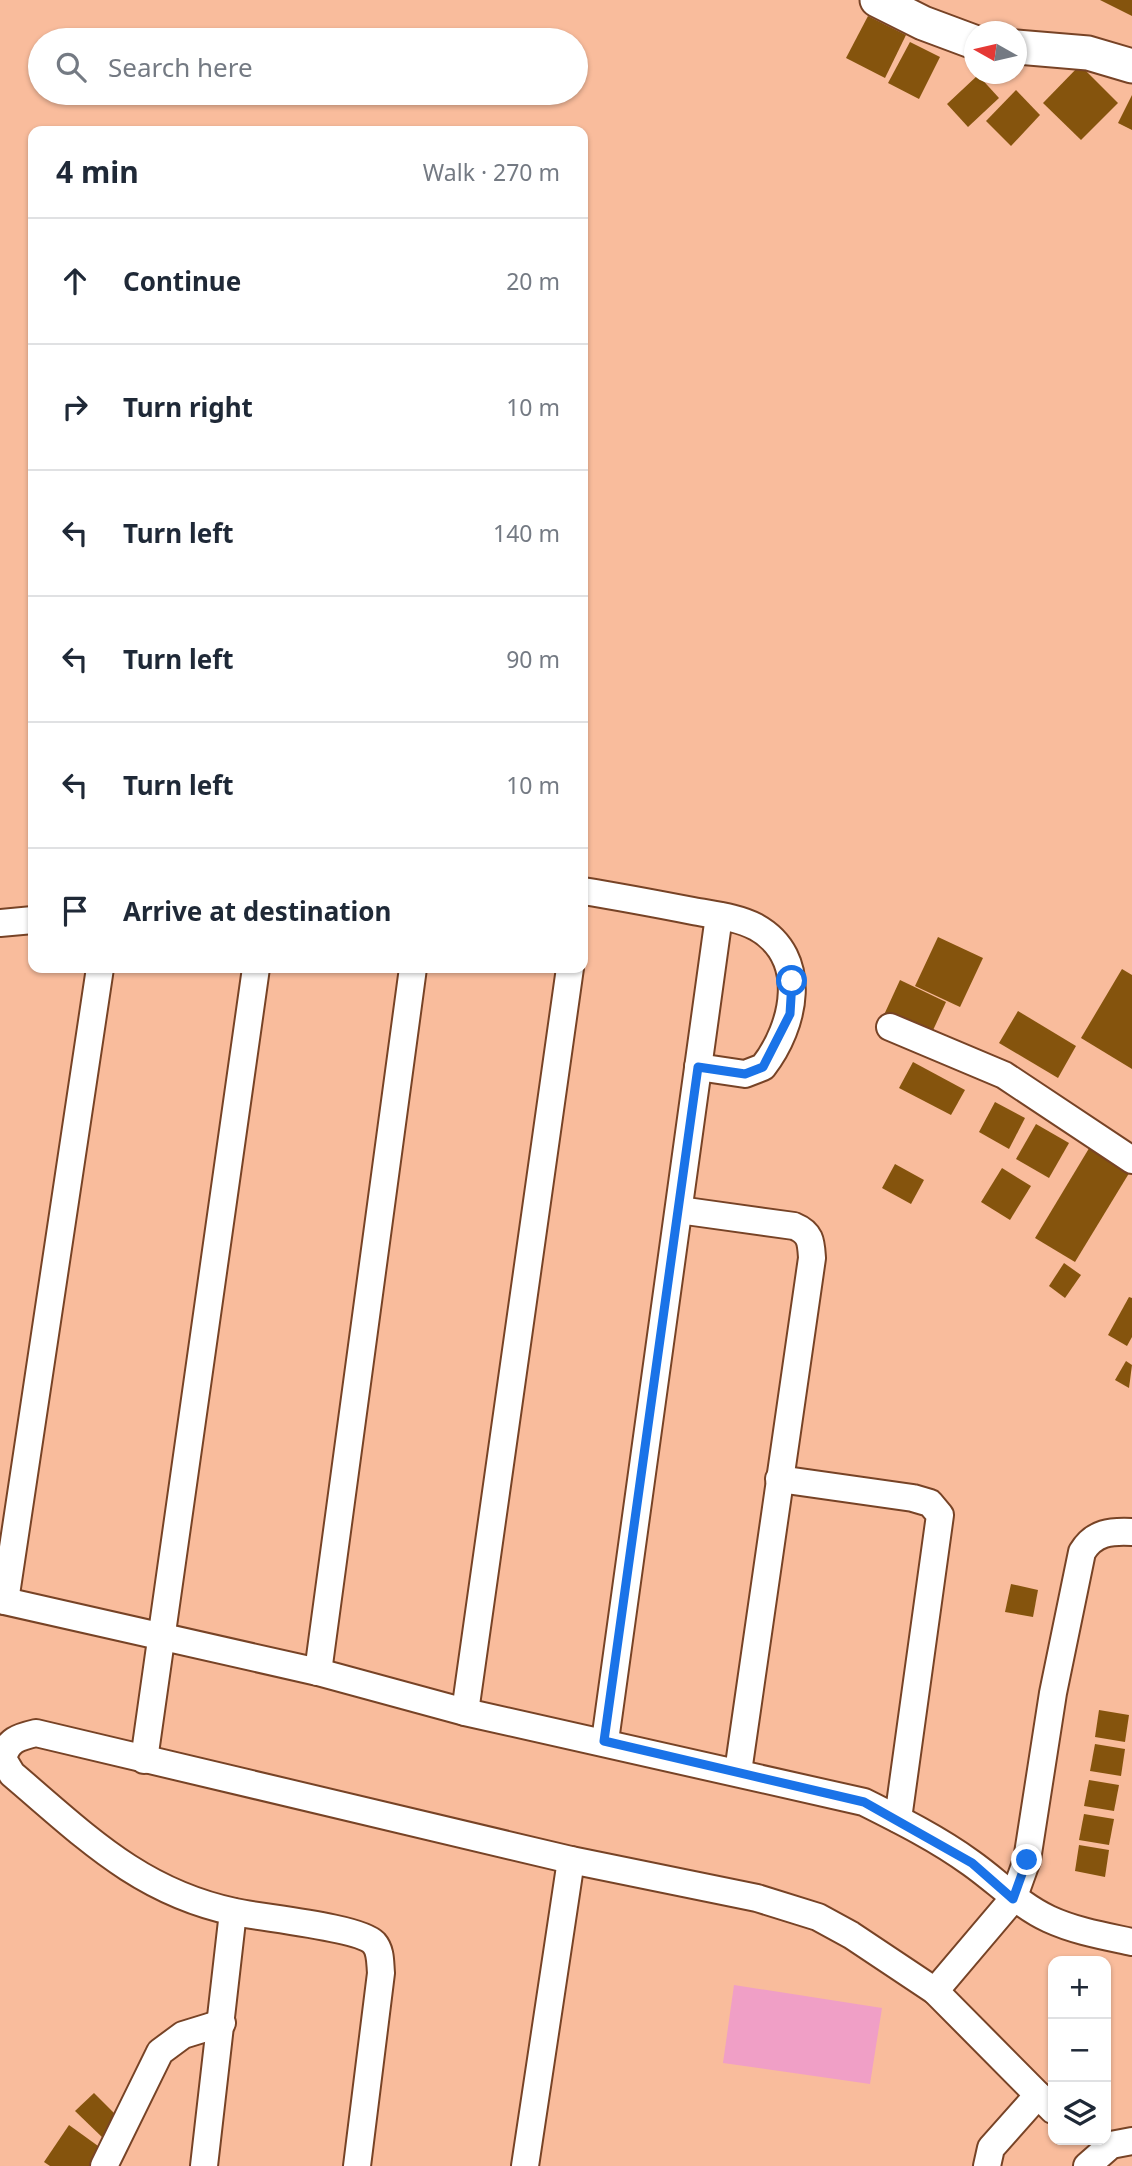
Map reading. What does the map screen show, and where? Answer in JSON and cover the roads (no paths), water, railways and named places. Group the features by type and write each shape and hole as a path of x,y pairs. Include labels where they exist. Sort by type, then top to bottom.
{"street":[{"path":"877,0 923,23 964,38"},
{"path":"1027,48 1088,53 1132,66"},
{"path":"588,892 740,920 769,935 786,960 793,998 790,1014 763,1067 745,1074 698,1067"},
{"path":"604,1741 719,916"},
{"path":"0,923 28,920"},
{"path":"99,973 2,1600 161,1639 318,1672 465,1712 604,1741 864,1802 972,1863 1013,1899 1071,1928 1132,1942"},
{"path":"144,1760 255,973"},
{"path":"318,1672 412,973"},
{"path":"465,1712 569,973"},
{"path":"890,1027 1004,1075 1132,1160"},
{"path":"679,1210 794,1226 804,1230 811,1239 812,1258 738,1772"},
{"path":"779,1479 913,1498 930,1503 940,1515 898,1819"},
{"path":"935,1991 1013,1899 1027,1860 1053,1693 1078,1563 1087,1543 1095,1538 1108,1532 1132,1532"},
{"path":"357,2166 381,1973 379,1952 372,1941 362,1936 233,1912 167,1892 127,1869 12,1774 3,1759 12,1741 36,1733 571,1860 757,1898 818,1917 851,1935 935,1991 1046,2102 991,2148 987,2166"},
{"path":"525,2166 571,1860"},
{"path":"204,2166 233,1912"},
{"path":"104,2166 160,2052 183,2035 222,2023"},
{"path":"1089,2153 1132,2141"}]}
